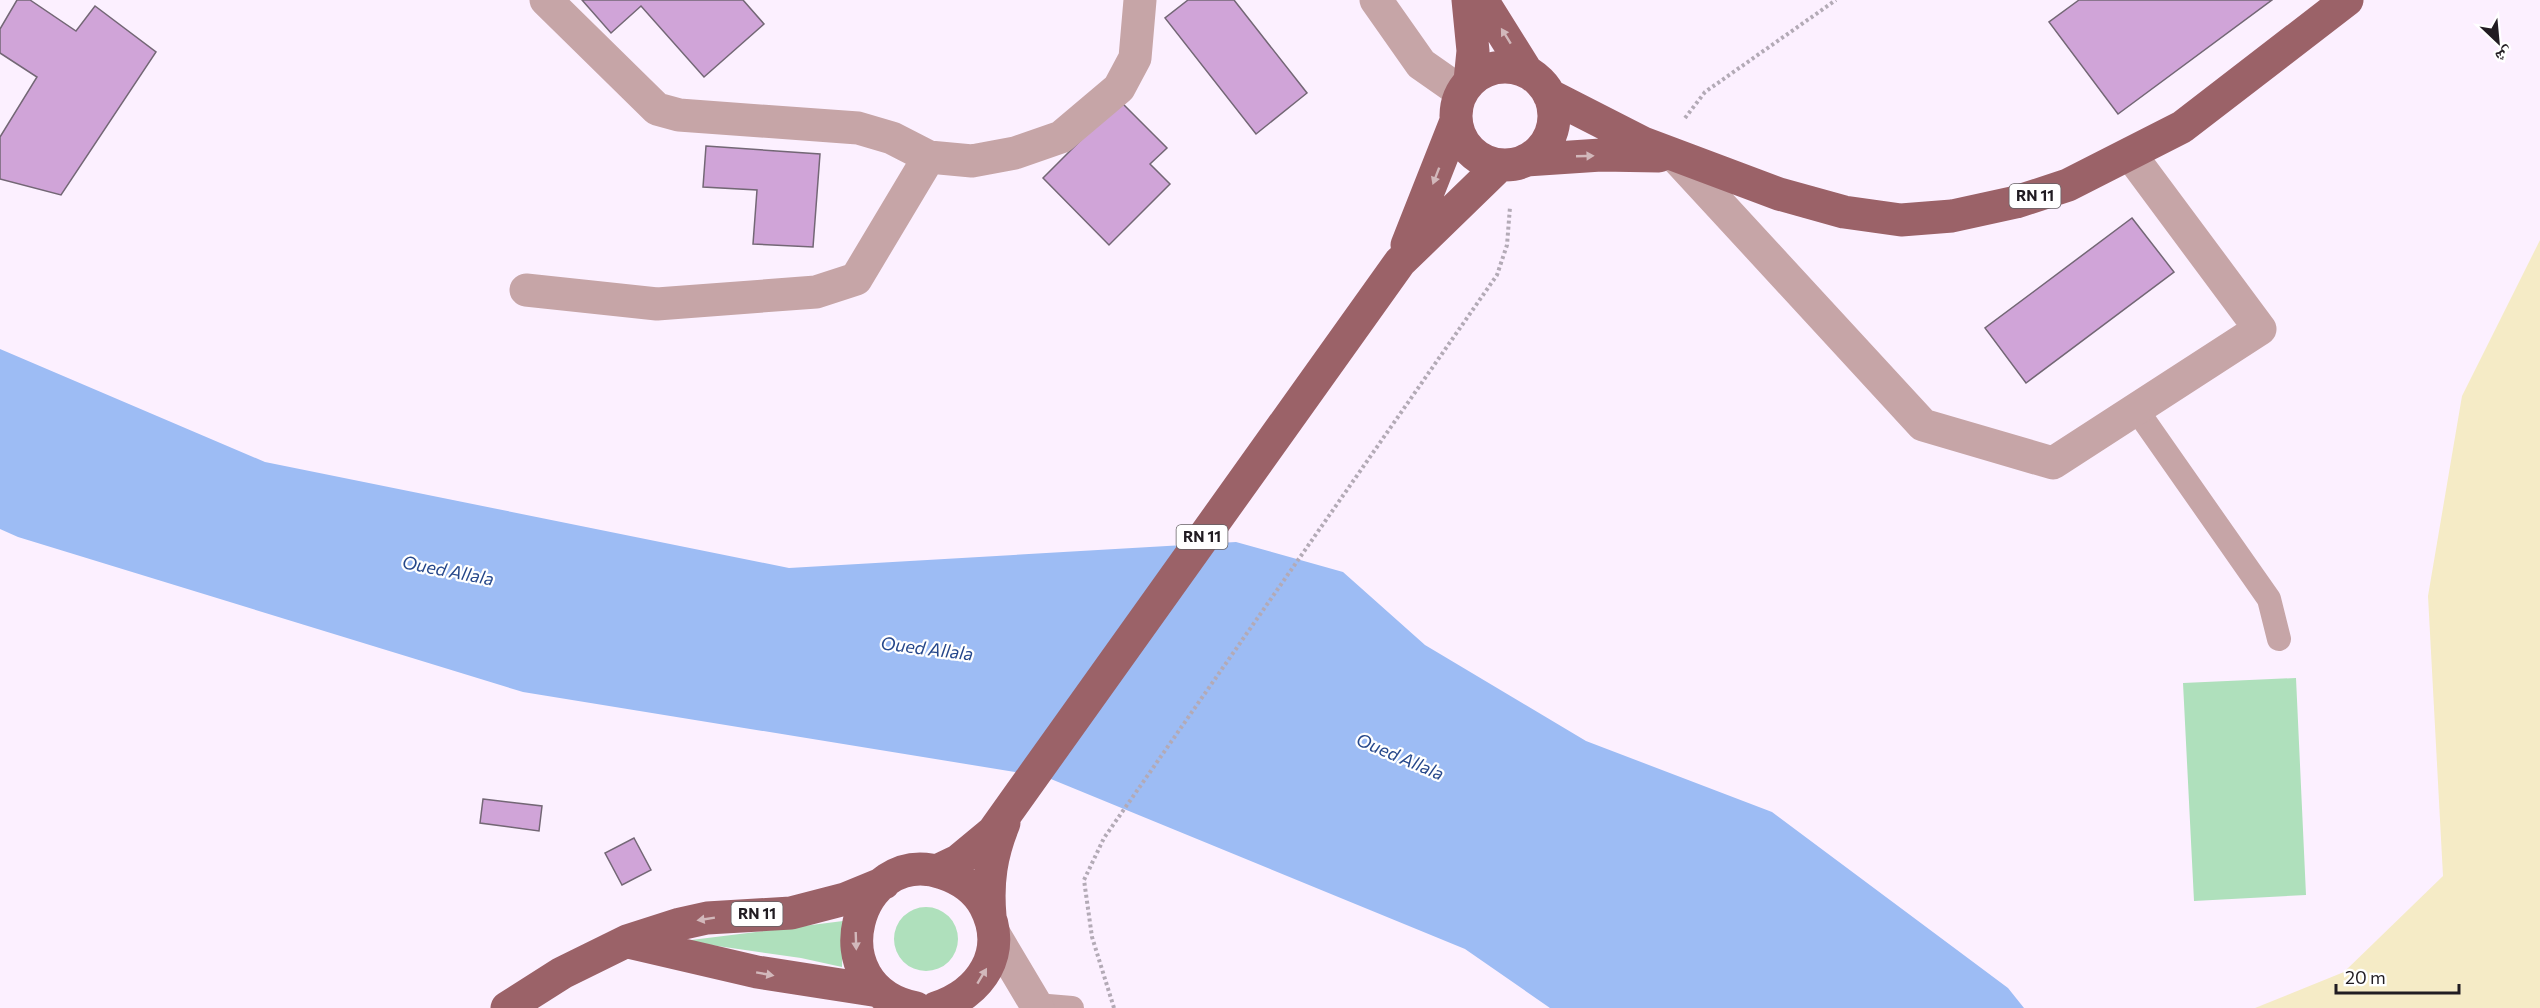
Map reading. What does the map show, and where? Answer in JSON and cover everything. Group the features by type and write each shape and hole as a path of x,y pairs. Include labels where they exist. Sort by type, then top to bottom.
{"main road":[{"path":"1468,0 1473,51 1462,98 1463,142 1479,158 1512,163"},
{"path":"1400,262 1512,163 1539,151 1553,125 1553,110 1482,0"},
{"name":"RN 11","path":"1538,84 1611,129 1676,157 1779,194 1844,212 1901,220 1952,216 2016,202 2067,185 2182,128 2347,0"},
{"path":"1462,98 1491,69 1516,68 1538,84"},
{"name":"RN 11","path":"937,871 977,847 1008,813 1400,262 1430,192 1462,98"},
{"name":"RN 11","path":"1512,163 1601,155 1676,157"},
{"path":"936,1008 963,996 977,984 993,952 988,894 990,858 1008,813"},
{"path":"916,1008 894,1001 879,991 859,962 856,936 862,909 872,894 885,882 919,870 937,871 955,877 969,886 982,900 992,925"},
{"name":"RN 11","path":"507,1008 562,973 627,941 707,918 791,913 844,899 885,882"},
{"path":"627,941 757,972 879,991"}],"street":[{"path":"546,0 657,109 679,115 858,128 892,138 929,157 972,161 1016,153 1061,137 1119,88 1135,58 1140,0"},
{"path":"1376,0 1420,64 1462,98"},
{"path":"1676,157 1923,425 2053,463 2260,329 2130,154"},
{"path":"526,290 657,304 816,292 856,279 929,157"},
{"path":"992,925 1037,1006"}],"lane":[{"path":"2136,409 2269,599 2279,639"},
{"path":"1037,1006 1072,1008"}],"path":[{"path":"1676,157 1685,117 1705,92 1836,0"},
{"path":"1114,1008 1092,937 1084,880 1104,838 1497,275 1507,245 1512,163"}],"green space":[{"path":"2296,678 2306,895 2194,901 2183,683"},
{"path":"926,907 944,913 952,921 958,939 952,957 944,965 926,971 908,965 900,957 894,939 900,921 908,913"},
{"path":"843,921 842,967 801,958 683,941"}],"sand":[{"path":"2540,240 2540,1008 2255,1008 2344,972 2443,876 2428,596 2462,396"}],"water":[{"name":"Oued Allala","path":"0,349 265,462 789,568 1236,542 1343,572 1425,645 1586,741 1772,812 2008,988 2024,1008 1550,1008 1465,949 1046,777 523,692 18,537 0,529"}],"building":[{"path":"17,0 30,0 76,31 95,6 156,52 61,195 0,179 0,137 37,77 0,53 0,29"},
{"path":"582,0 743,0 764,24 704,77 641,6 611,33"},
{"path":"1188,0 1234,0 1307,93 1256,134 1165,18"},
{"path":"2079,0 2272,0 2118,114 2049,22"},
{"path":"1120,101 1167,148 1150,164 1170,184 1109,245 1043,178"},
{"path":"706,146 820,154 813,247 753,244 757,190 703,187"},
{"path":"2132,218 2174,272 2026,383 1985,328"},
{"path":"483,799 542,806 539,831 480,823"},
{"path":"634,838 651,870 622,885 605,853"}]}
